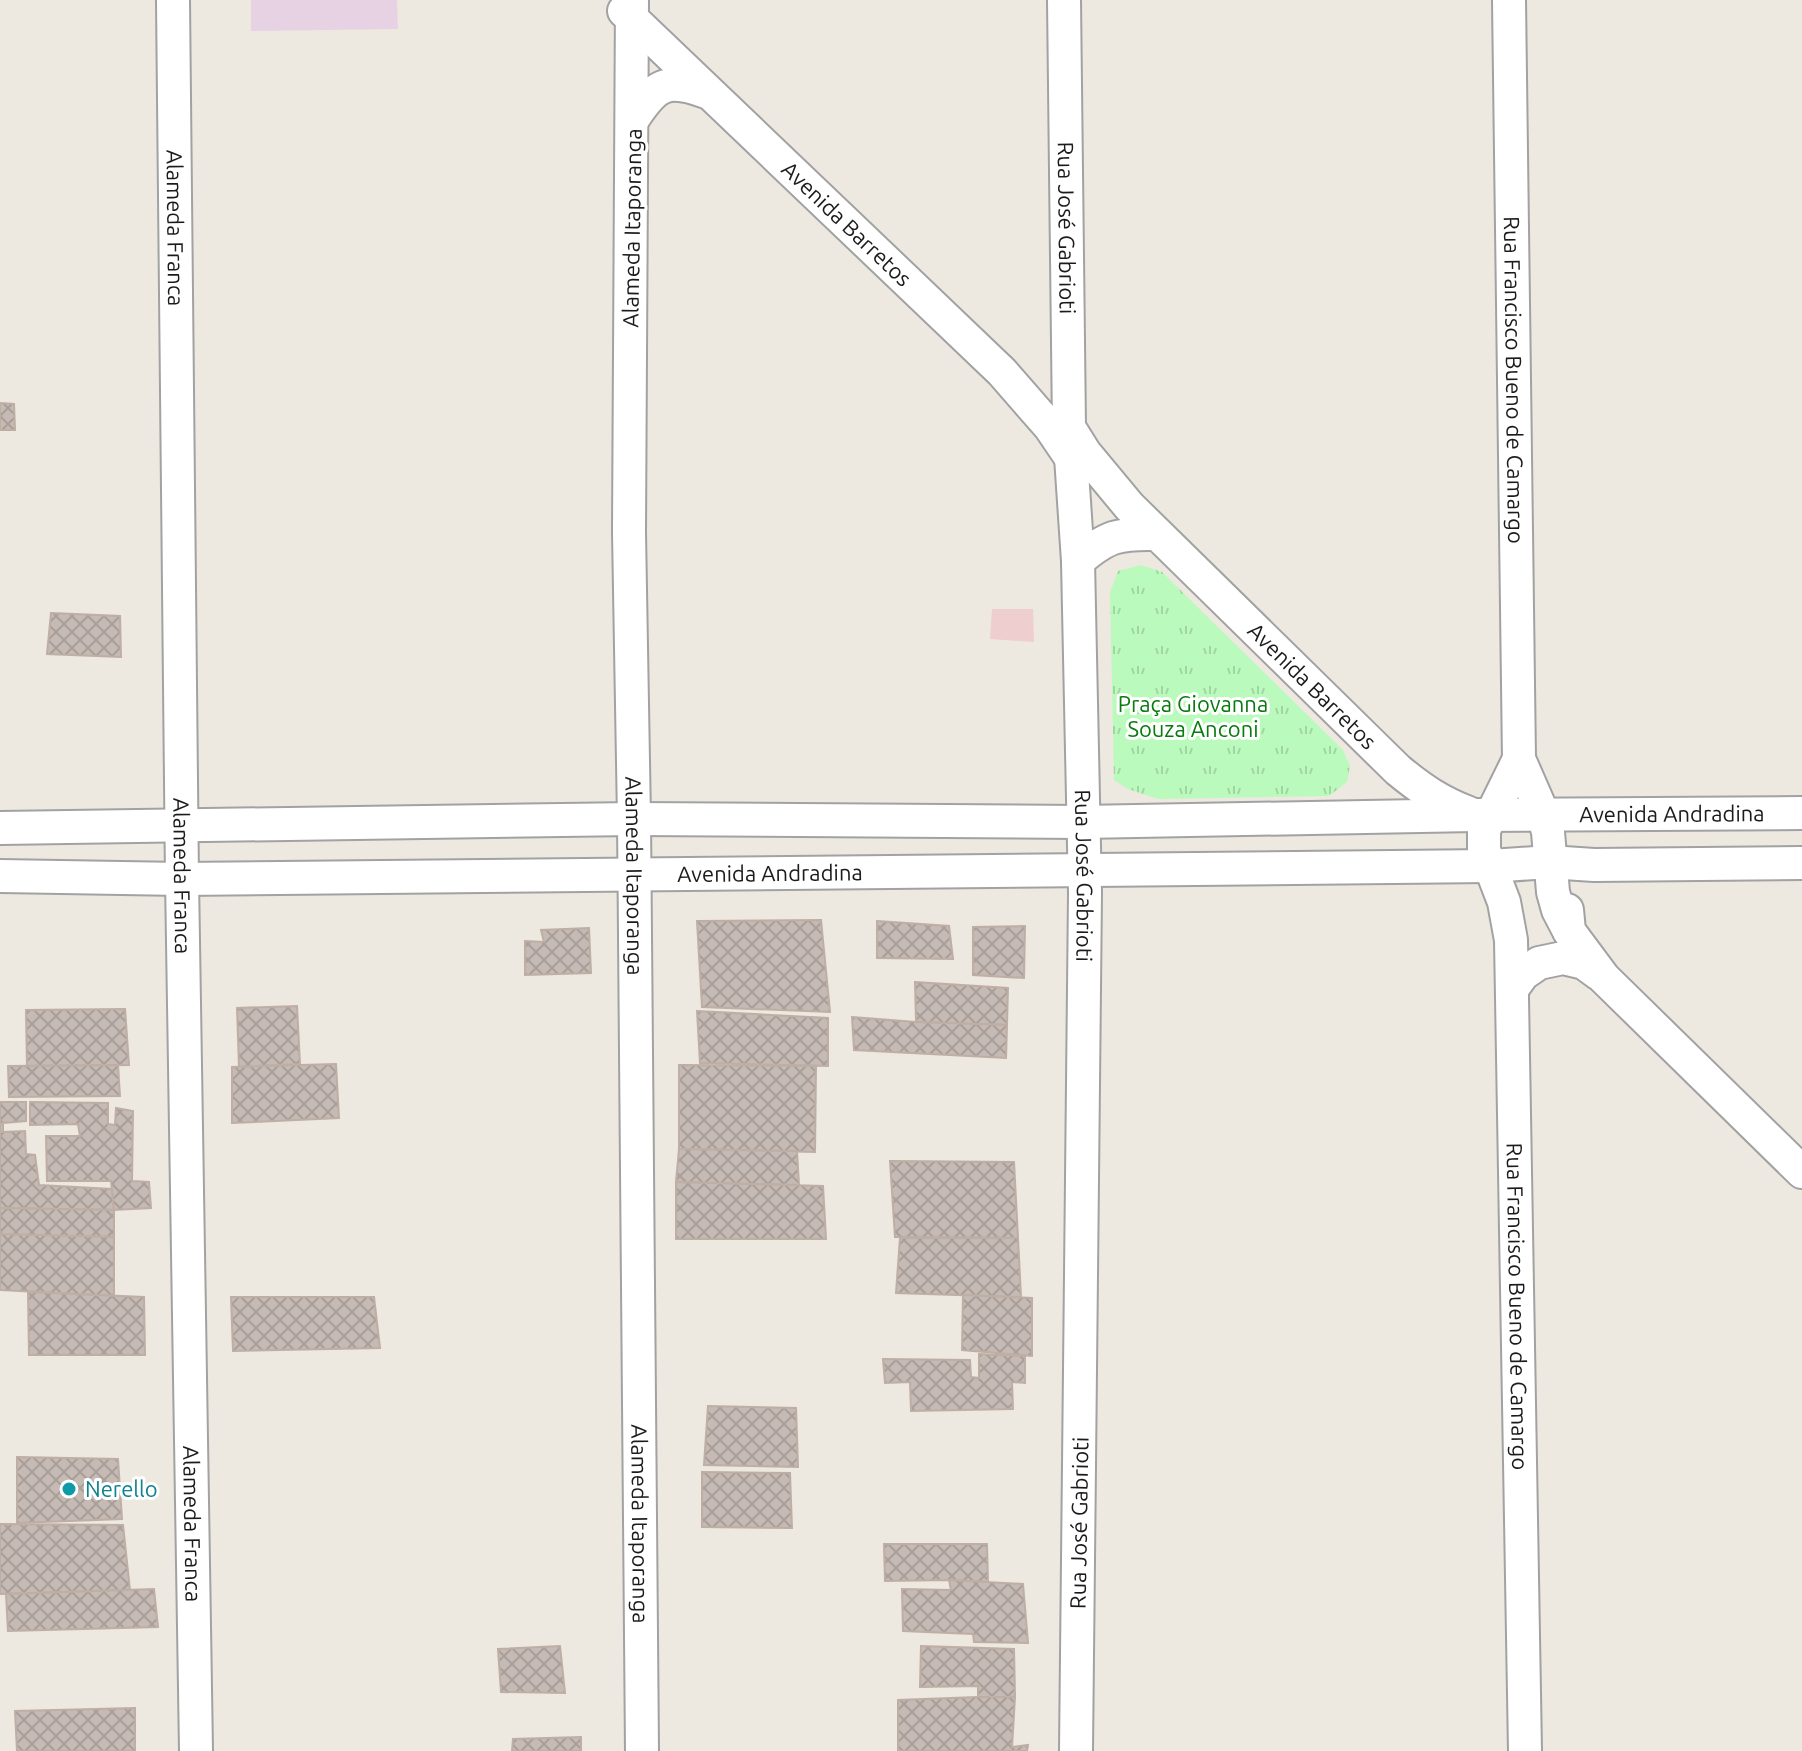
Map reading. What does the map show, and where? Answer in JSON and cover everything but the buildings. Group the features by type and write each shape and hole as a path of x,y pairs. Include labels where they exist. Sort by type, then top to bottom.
{"street":[{"name":"Alameda Franca","path":"173,0 182,879 196,1751"},
{"name":"Rua José Gabrioti","path":"1064,0 1070,442 1078,561 1085,871 1076,1751"},
{"name":"Rua Francisco Bueno de Camargo","path":"1509,0 1519,759 1543,814"},
{"name":"Avenida Barretos","path":"626,7 706,92 1002,372 1050,427 1085,453 1129,506 1398,770 1443,803 1482,816"},
{"name":"Alameda Itaporanga","path":"626,7 633,119 629,532 642,1751"},
{"path":"633,119 649,95 666,86 685,84 706,92"},
{"path":"1078,561 1108,539 1128,533 1157,534"},
{"name":"Rua Francisco Bueno de Camargo","path":"1482,816 1519,759"},
{"name":"Avenida Andradina","path":"0,828 634,819 1082,822 1802,813"},
{"name":"Avenida Andradina","path":"1543,814 1548,832 1549,862"},
{"path":"1482,816 1484,850 1491,866"},
{"name":"Avenida Andradina","path":"0,876 182,879 635,876 1491,866 1549,862 1594,865 1802,863"},
{"path":"1549,862 1558,910 1582,951 1604,978 1802,1172"},
{"path":"1569,931 1567,911 1572,892 1579,879 1594,865"},
{"name":"Rua Francisco Bueno de Camargo","path":"1491,866 1508,919 1512,989 1525,1751"},
{"path":"1512,989 1523,974 1539,963 1563,958 1584,963 1604,978"}],"shaded area":[{"path":"251,0 397,0 398,29 251,31"},
{"path":"992,609 1033,609 1034,642 990,639"}],"green space":[{"name":"Praça Giovanna Souza Anconi","path":"1141,565 1162,572 1343,750 1350,766 1347,782 1329,796 1158,799 1128,789 1114,780 1110,592 1118,571"}],"place":[{"name":"Nerello","path":"69,1489"}]}
